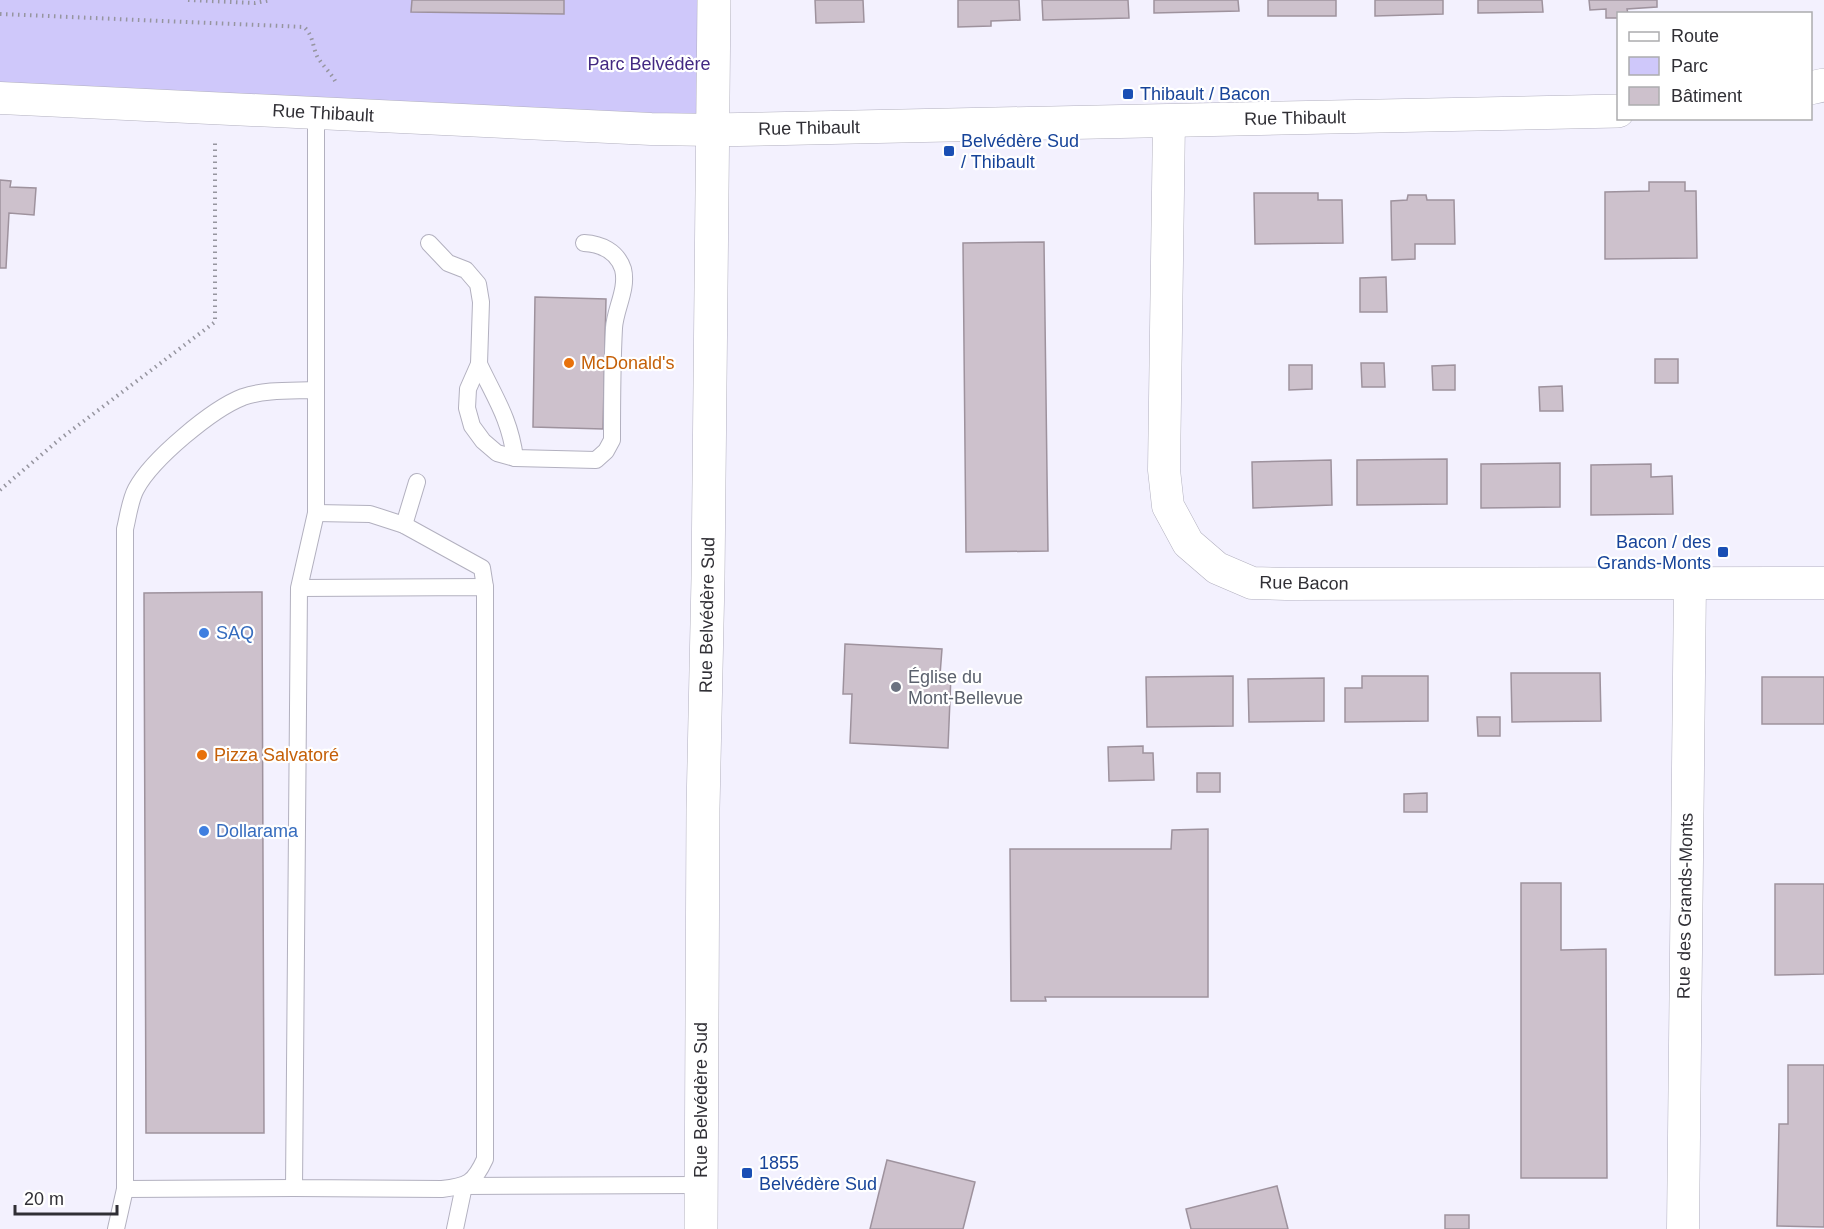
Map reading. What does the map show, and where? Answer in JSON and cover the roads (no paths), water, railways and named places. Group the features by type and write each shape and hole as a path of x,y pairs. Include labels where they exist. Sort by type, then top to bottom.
{"street":[{"name":"Rue Belvédère Sud","path":"701,1229 703,820 714,0"},
{"name":"Rue Thibault","path":"0,98 713,130 1617,111"},
{"name":"Rue Bacon","path":"1169,121 1164,471 1168,506 1188,543 1217,568 1252,583 1286,584 1824,583"},
{"name":"Rue des Grands-Monts","path":"1683,1229 1690,583"}],"lane":[{"path":"294,1188 299,588 316,513 316,113"},
{"path":"429,243 448,263 466,270 478,284 480,293 479,364 468,389 467,408 472,426 483,441 497,453 515,458 596,460 606,451 612,440 614,326 624,282 617,258 608,249 597,244 584,243"},
{"path":"479,364 507,419 513,438 515,458"},
{"path":"116,1229 125,1189 125,529 136,490 164,454 207,417 243,397 270,392 316,390"},
{"path":"404,525 417,482"},
{"path":"316,513 370,514 404,525 482,568 485,587 485,1159 477,1176 464,1186 455,1229"},
{"path":"299,588 485,587"},
{"path":"125,1189 442,1189 464,1186 701,1185"}],"place":[{"name":"Thibault / Bacon","path":"1128,94"},
{"name":"Belvédère Sud / Thibault","path":"949,151"},
{"name":"McDonald's","path":"569,363"},
{"name":"Bacon / des Grands-Monts","path":"1723,552"},
{"name":"SAQ","path":"204,633"},
{"name":"Église du Mont-Bellevue","path":"896,687"},
{"name":"Pizza Salvatoré","path":"202,755"},
{"name":"Dollarama","path":"204,831"},
{"name":"1855 Belvédère Sud","path":"747,1173"}],"park label":[{"name":"Parc Belvédère","path":"649,64"}]}
